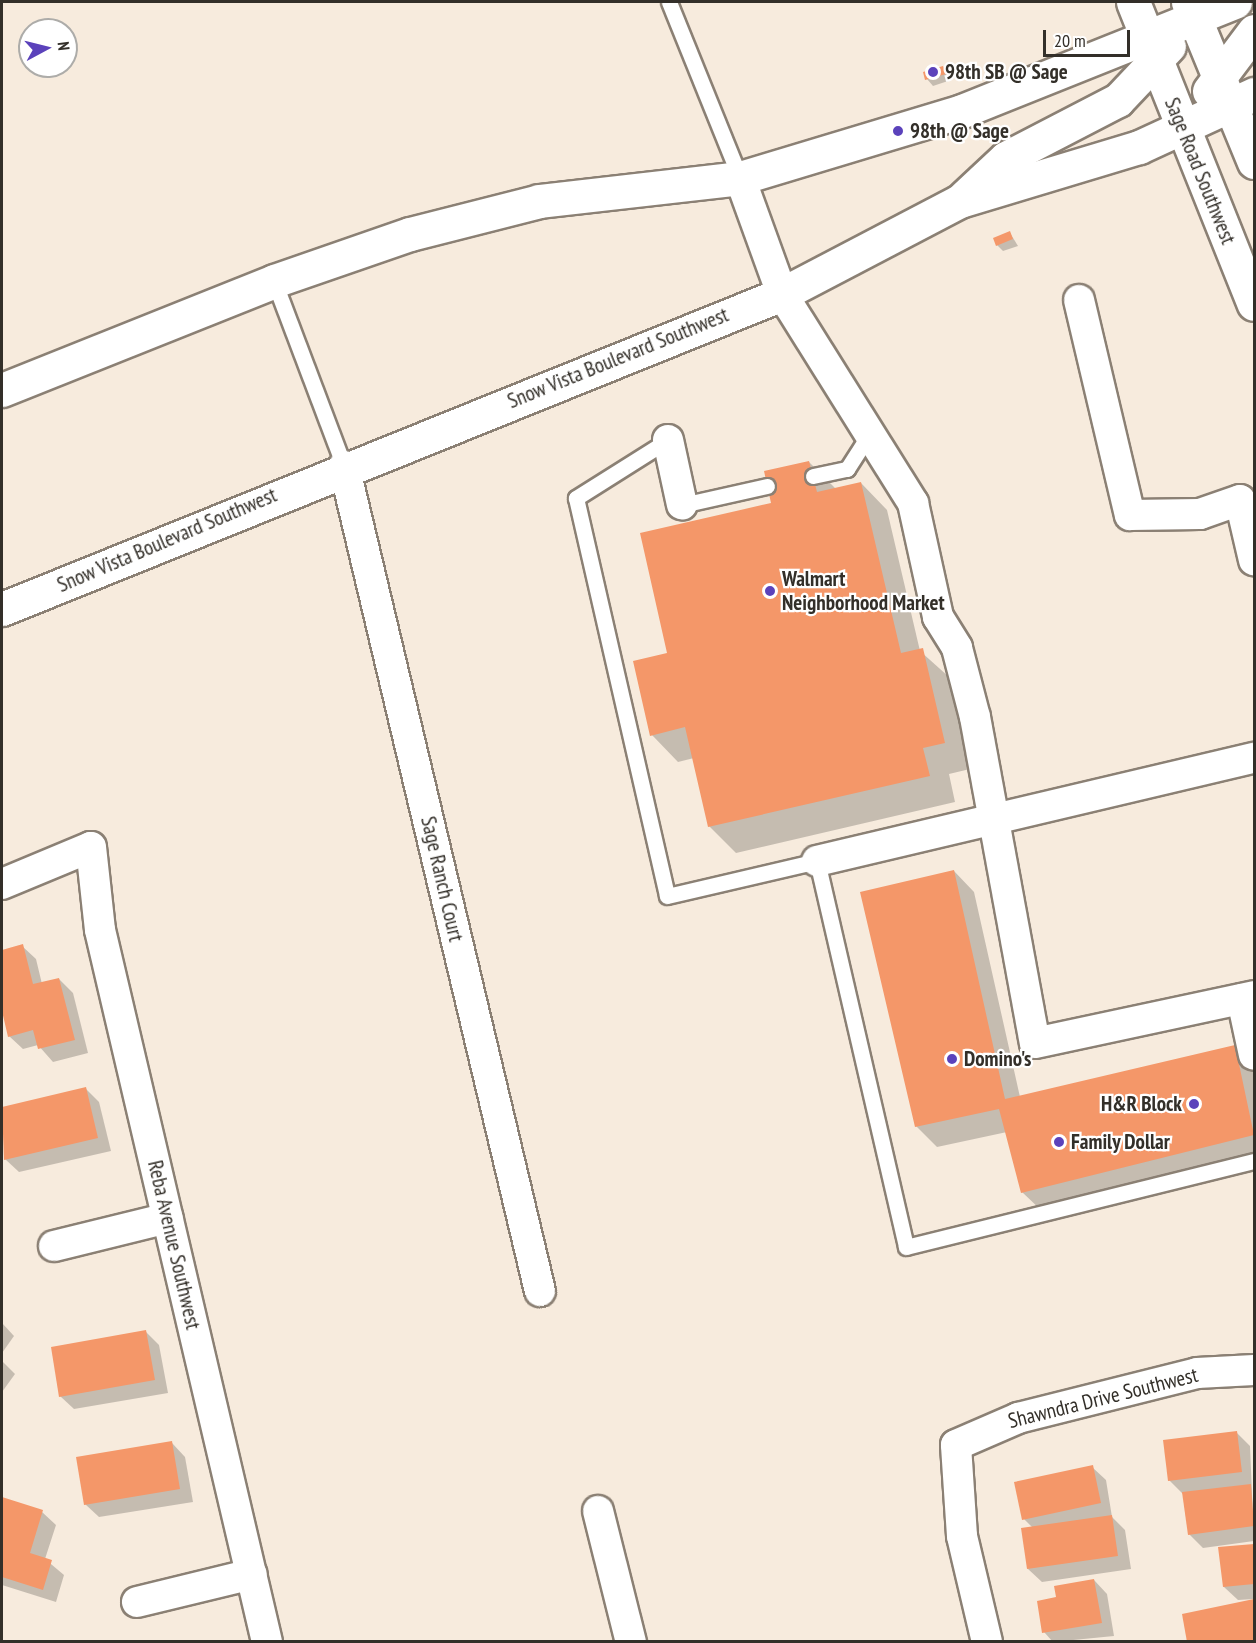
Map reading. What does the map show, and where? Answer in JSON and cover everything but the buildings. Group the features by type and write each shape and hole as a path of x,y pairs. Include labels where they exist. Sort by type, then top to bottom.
{"main road":[{"name":"Sage Road Southwest","path":"1133,2 1254,304"},
{"path":"960,201 1006,158 1118,100 1151,49 1192,10 1235,2"},
{"path":"1192,10 1235,92 1254,162"},
{"path":"1235,92 1254,31"},
{"path":"2,390 274,281 410,234 539,201 740,178 962,111 1151,49"},
{"name":"Snow Vista Boulevard Southwest","path":"2,609 344,466 782,294 960,201 1139,147 1182,128 1235,92"}],"street":[{"path":"740,178 782,294 872,430 913,503 938,617 957,648 975,717 1035,1044 1248,997 1254,1055"},
{"path":"1078,300 1130,515 1200,514 1239,500 1254,560"},
{"path":"668,440 682,505"},
{"name":"Sage Ranch Court","path":"344,466 540,1291"},
{"path":"817,861 992,816 1254,758"},
{"name":"Reba Avenue Southwest","path":"2,884 91,847 100,930 267,1641"},
{"path":"54,1246 168,1218"},
{"name":"Shawndra Drive Southwest","path":"987,1641 962,1536 956,1445 1018,1418 1197,1373 1228,1367 1254,1370"},
{"path":"598,1511 631,1641"},
{"path":"136,1602 252,1574"}],"lane":[{"path":"669,2 740,178"},
{"path":"274,281 344,466"},
{"path":"813,476 847,469 872,430"},
{"path":"668,440 576,498 667,896 817,861 906,1247 1254,1161"},
{"path":"682,505 767,486"}],"place":[{"name":"98th SB @ Sage","path":"933,72"},
{"name":"98th @ Sage","path":"898,131"},
{"name":"Walmart Neighborhood Market","path":"770,591"},
{"name":"Domino's","path":"952,1059"},
{"name":"H&R Block","path":"1194,1104"},
{"name":"Family Dollar","path":"1059,1142"}]}
